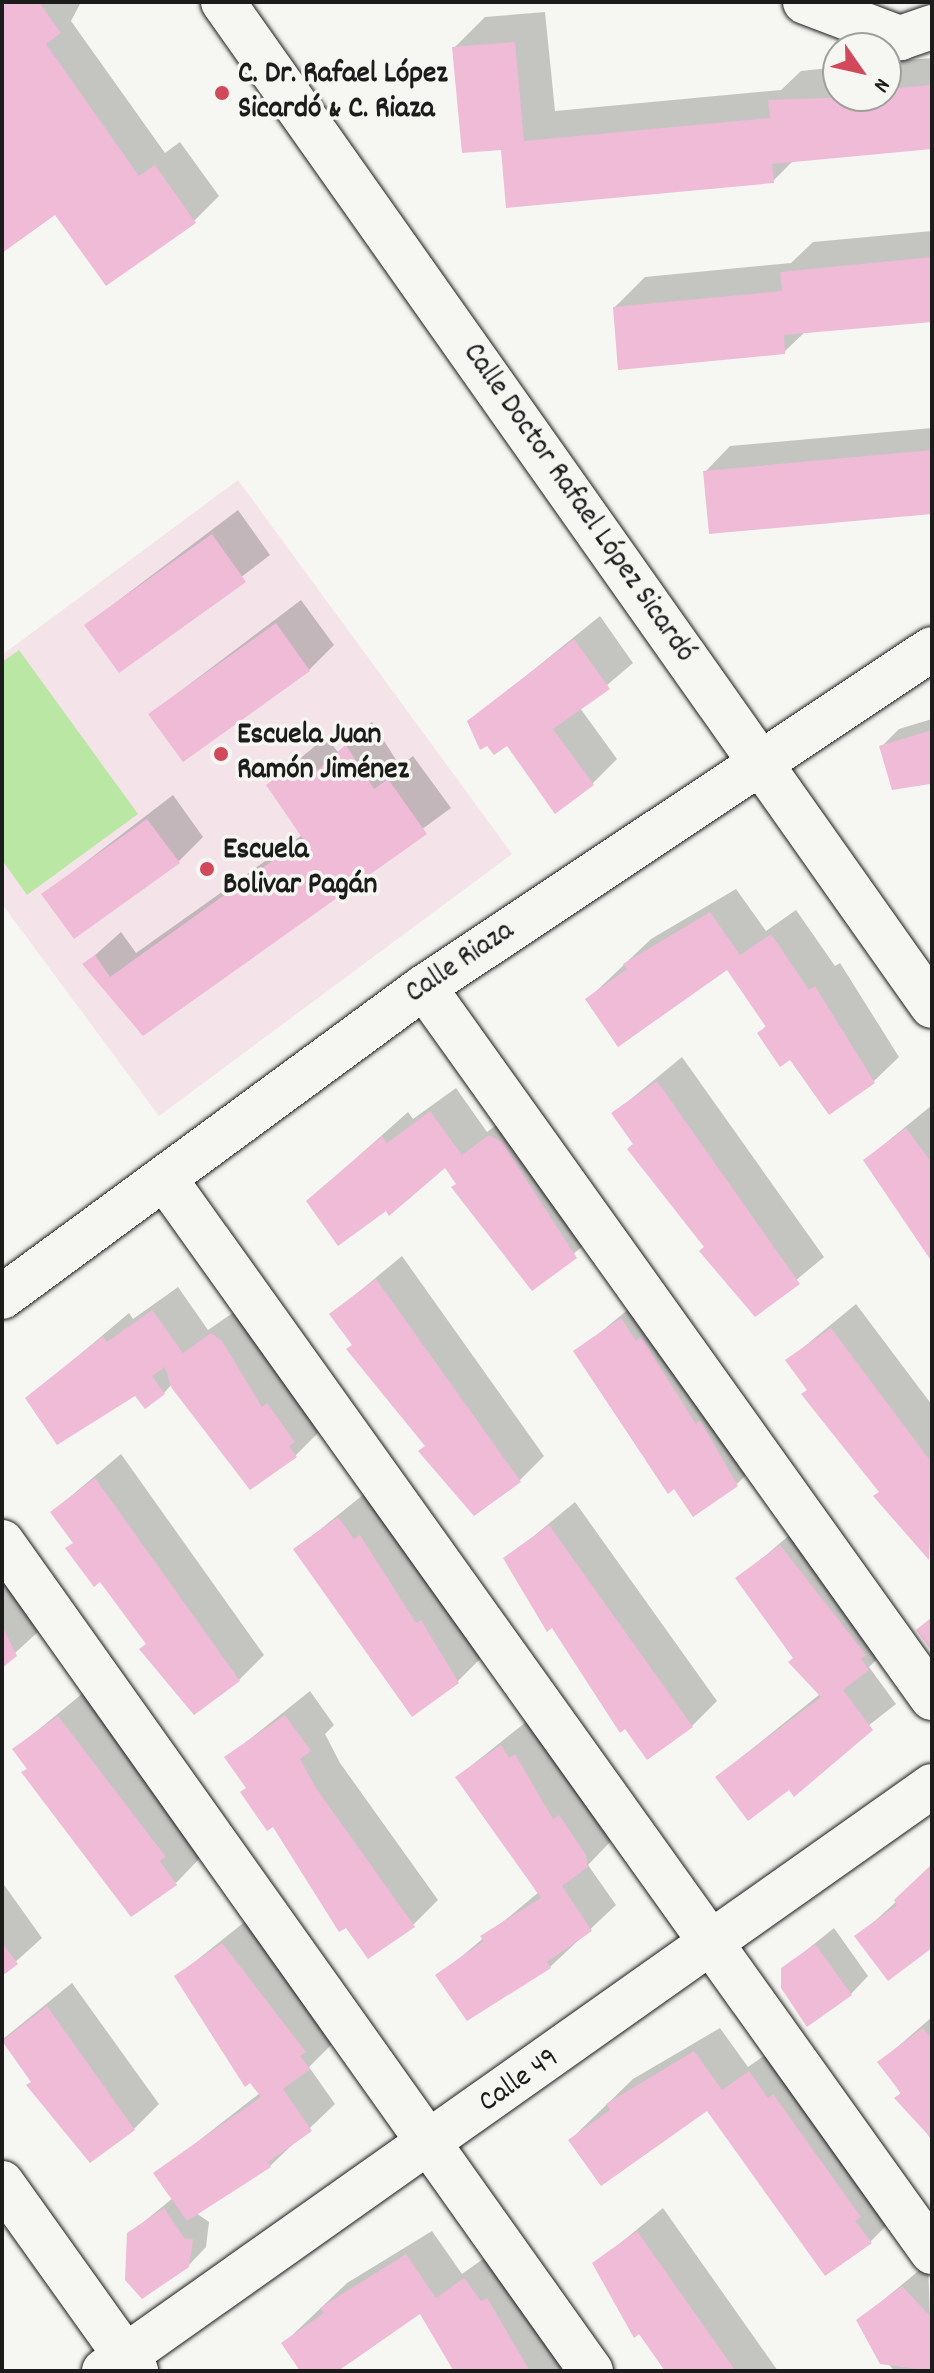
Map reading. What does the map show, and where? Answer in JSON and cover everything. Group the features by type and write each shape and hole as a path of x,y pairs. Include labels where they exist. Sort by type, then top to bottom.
{"street":[{"name":"Calle Doctor Rafael López Sicardó","path":"223,2 932,1006"},
{"path":"805,2 900,38 932,27"},
{"name":"Calle Riaza","path":"2,1297 424,987 932,649"},
{"path":"424,987 932,1698"},
{"path":"165,1179 710,1947 932,2252"},
{"path":"2,1542 591,2371"},
{"name":"Calle 49","path":"123,2367 932,1786"},
{"path":"2,2183 123,2367"}],"shaded area":[{"name":"Escuela Juan Ramón Jiménez","path":"238,480 512,854 159,1116 2,904 2,655"}],"green space":[{"path":"19,650 138,814 27,895 2,860 2,662"}],"building":[{"path":"2,2 39,2 61,33 46,44 139,176 155,165 196,223 106,286 55,215 2,253"},
{"path":"515,42 524,141 770,118 768,100 822,98 822,112 902,112 902,88 932,85 932,149 772,164 774,183 506,208 501,150 462,153 452,47"},
{"path":"932,257 932,322 784,335 785,354 618,370 613,307 782,291 780,272"},
{"path":"932,450 932,514 709,534 703,471"},
{"path":"212,534 246,582 119,673 84,625"},
{"path":"276,623 310,671 183,762 148,714"},
{"path":"574,639 610,689 553,729 594,785 555,814 507,746 494,755 487,746 480,750 467,721"},
{"path":"932,730 930,784 892,790 879,746"},
{"path":"346,745 374,789 388,779 427,834 143,1036 82,964 95,955 110,977 303,839 266,785 301,760 312,775"},
{"path":"147,819 180,863 74,939 41,894"},
{"path":"710,912 740,955 771,934 809,990 815,986 875,1083 829,1115 790,1060 780,1067 757,1033 766,1027 727,970 618,1047 585,999 627,969 623,964"},
{"path":"657,1081 800,1284 755,1317 699,1251 704,1247 627,1149 633,1144 611,1113"},
{"path":"430,1111 462,1155 489,1135 502,1142 577,1258 532,1291 451,1187 456,1184 445,1168 389,1216 386,1211 338,1246 306,1201 382,1136 387,1143"},
{"path":"906,1128 932,1163 932,1262 863,1160"},
{"path":"376,1279 521,1482 474,1516 418,1451 425,1446 346,1349 352,1345 329,1314"},
{"path":"152,1310 183,1353 211,1333 222,1341 262,1407 267,1403 295,1442 289,1446 297,1457 250,1490 171,1387 165,1367 152,1376 165,1394 145,1409 135,1396 57,1445 25,1398 103,1336 107,1342"},
{"path":"621,1318 636,1341 641,1337 696,1424 700,1420 738,1486 693,1517 674,1489 668,1494 573,1351"},
{"path":"831,1328 932,1463 929,1560 873,1496 879,1492 801,1394 807,1390 785,1360"},
{"path":"95,1478 240,1681 194,1715 139,1649 146,1644 100,1582 94,1587 65,1548 73,1543 50,1512"},
{"path":"338,1517 354,1539 360,1535 416,1623 421,1620 459,1683 412,1717 293,1549"},
{"path":"549,1525 693,1727 647,1760 625,1729 620,1733 552,1628 547,1632 503,1558"},
{"path":"780,1545 866,1655 861,1659 869,1670 843,1690 873,1730 794,1797 789,1790 748,1821 715,1777 821,1697 788,1662 793,1658 735,1578"},
{"path":"932,1617 932,1652 916,1630"},
{"path":"2,1625 17,1656 2,1668"},
{"path":"285,1715 311,1751 300,1759 316,1788 415,1927 368,1959 346,1928 339,1932 273,1827 267,1831 240,1792 246,1788 224,1757"},
{"path":"58,1716 166,1857 160,1861 177,1885 131,1917 21,1772 27,1769 12,1749"},
{"path":"501,1745 509,1758 515,1754 553,1819 559,1815 586,1855 588,1867 562,1886 592,1931 547,1962 551,1968 467,2021 435,1975 484,1941 480,1936 541,1898 455,1777"},
{"path":"932,1864 932,1948 888,1981 854,1936 897,1905 894,1900"},
{"path":"2,1943 18,1964 2,1976"},
{"path":"222,1943 306,2052 300,2056 310,2069 283,2089 312,2131 268,2162 271,2167 187,2221 153,2173 261,2097 250,2083 245,2087 174,1976"},
{"path":"815,1944 852,1995 807,2027 781,1988 781,1968"},
{"path":"47,2006 135,2130 90,2163 26,2085 31,2082 2,2041"},
{"path":"923,2028 932,2039 932,2139 894,2098 901,2093 877,2062"},
{"path":"694,2051 722,2090 749,2071 768,2098 773,2094 861,2217 855,2221 872,2243 825,2276 707,2111 601,2186 568,2140 610,2110 606,2104"},
{"path":"164,2208 185,2239 193,2239 189,2267 142,2299 125,2280 127,2233"},
{"path":"637,2231 735,2370 742,2371 665,2371 639,2334 634,2338 592,2263"},
{"path":"406,2254 436,2298 464,2278 481,2301 487,2298 530,2371 453,2370 420,2314 338,2371 300,2371 281,2343 324,2313 320,2308"},
{"path":"902,2286 932,2318 932,2371 880,2364 856,2320"}],"place":[{"name":"C. Dr. Rafael López Sicardó & C. Riaza","path":"222,93"},
{"name":"Escuela Juan Ramón Jiménez","path":"221,754"},
{"name":"Escuela Bolivar Pagán","path":"207,869"}]}
